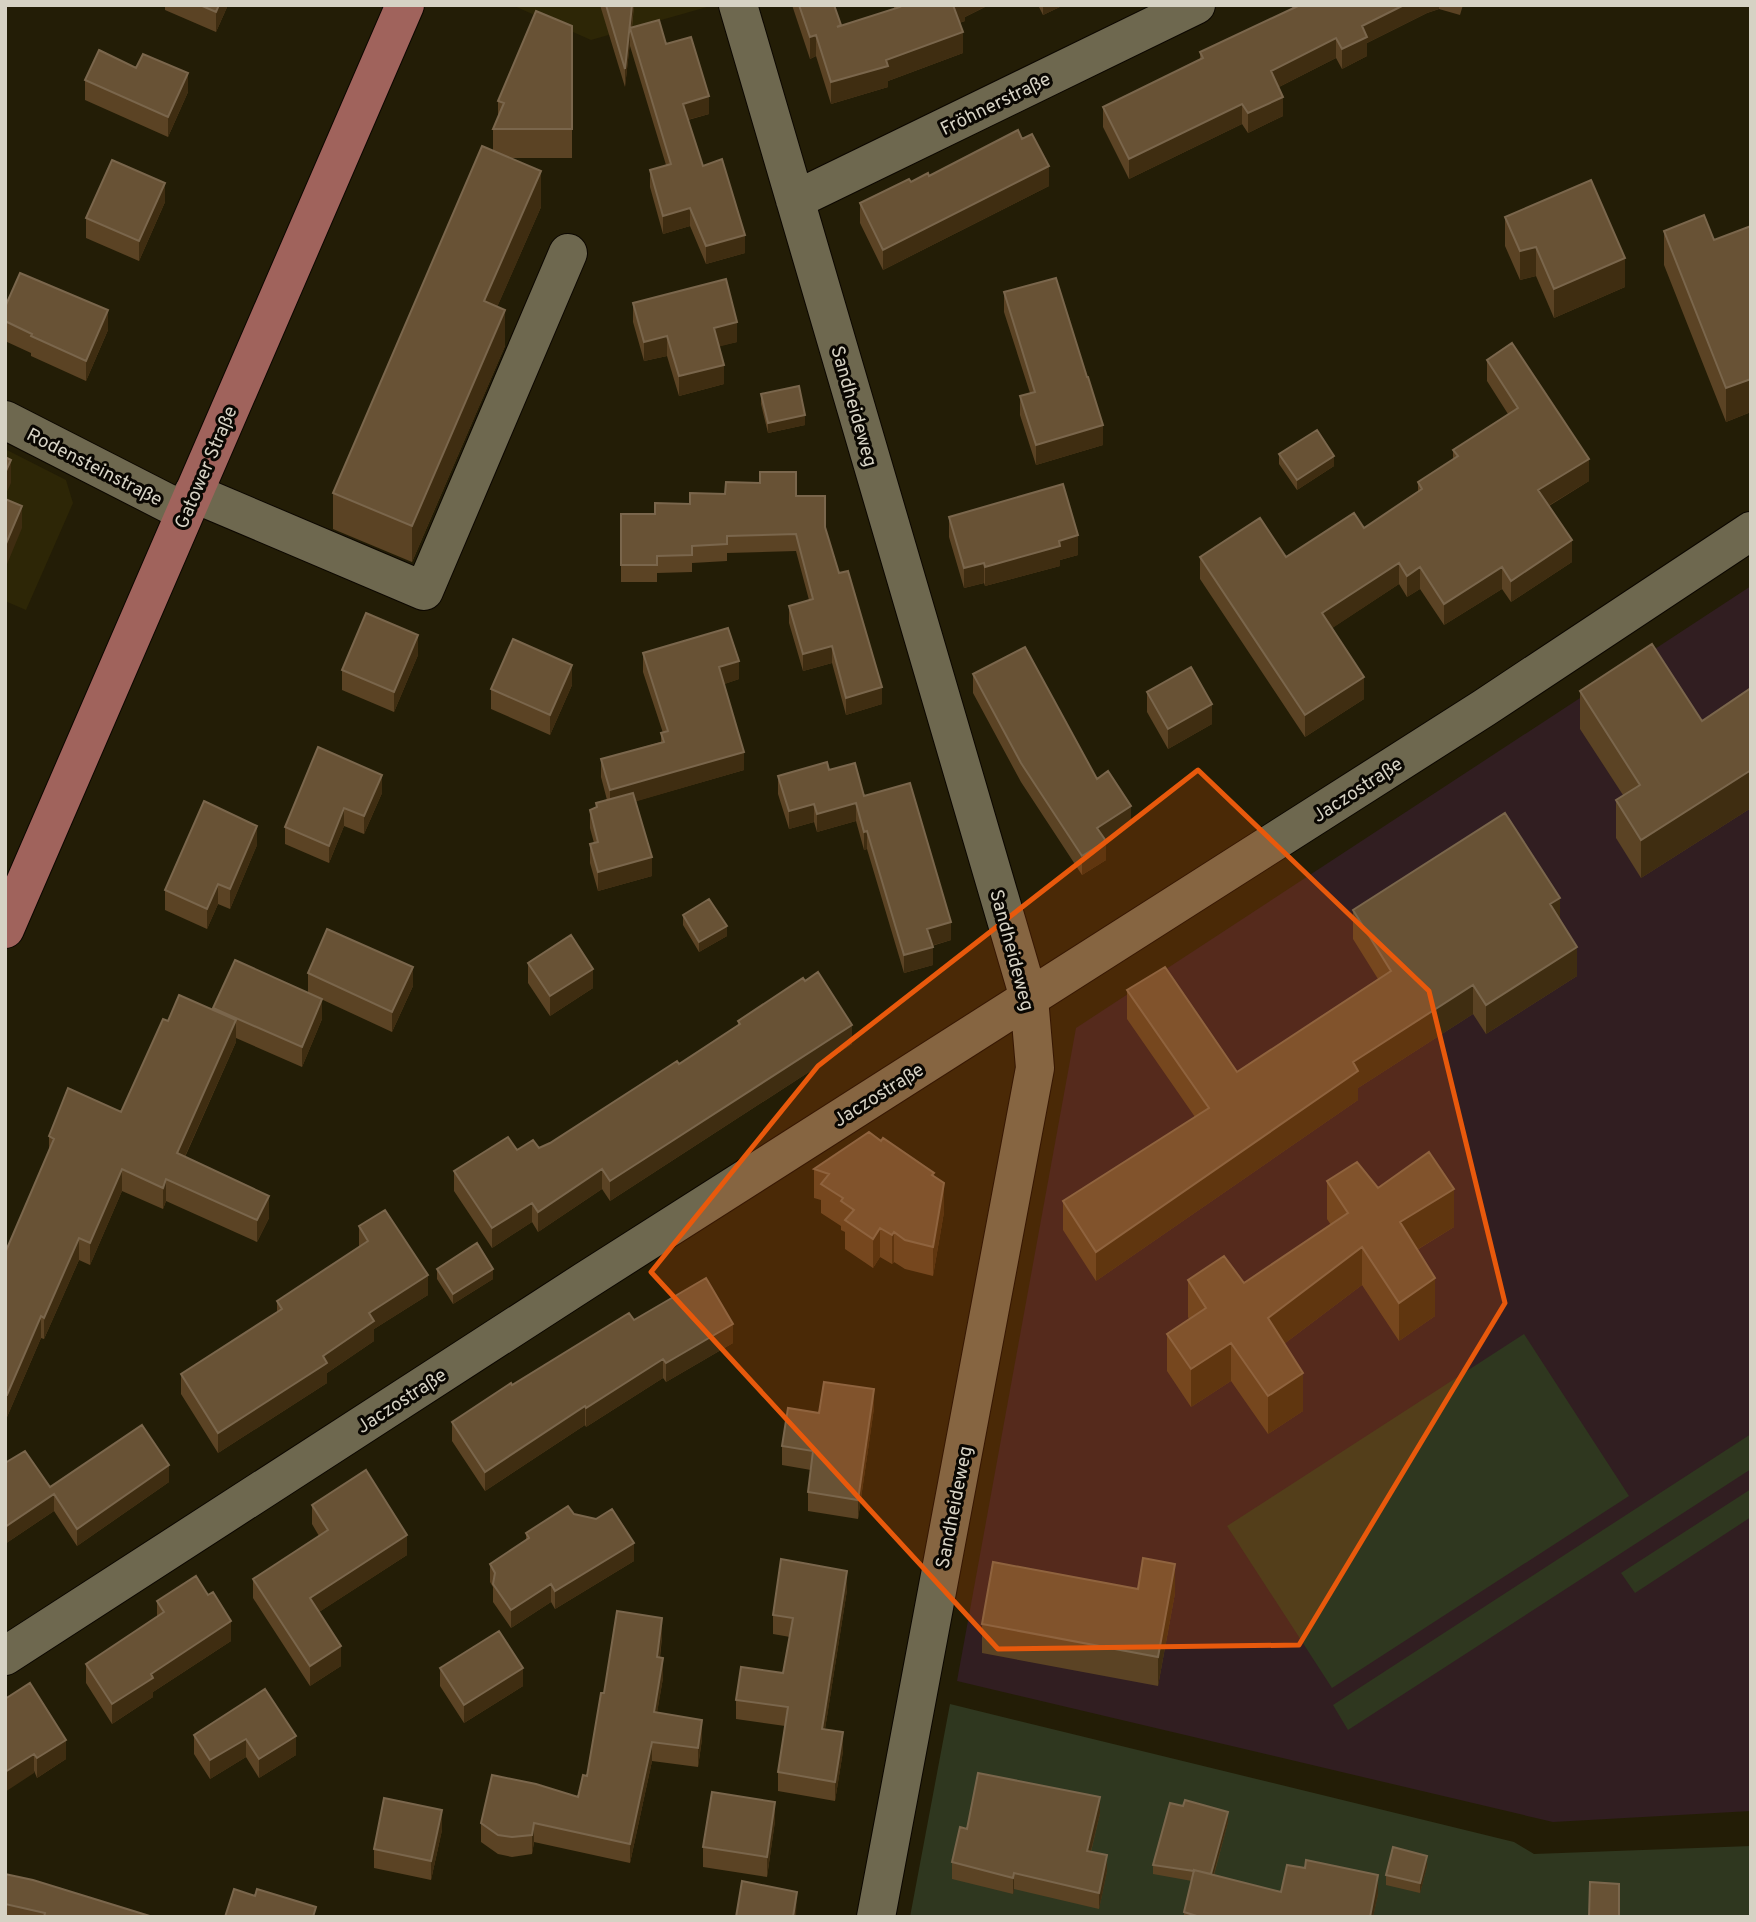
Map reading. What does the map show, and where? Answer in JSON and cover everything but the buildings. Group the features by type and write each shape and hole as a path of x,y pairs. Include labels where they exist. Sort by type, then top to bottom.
{"main road":[{"name":"Gatower Straße","path":"5,929 405,5"}],"street":[{"name":"Sandheideweg","path":"738,5 1029,998 1035,1068 876,1917"},
{"name":"Fröhnerstraße","path":"795,200 1196,5"},
{"name":"Rodensteinstraße","path":"5,419 189,503 424,591 568,253"},
{"name":"Jaczostraße","path":"5,1656 561,1296 1484,708 1751,531"}],"highlighted area":[{"path":"1198,770 1429,991 1505,1303 1299,1645 998,1649 651,1272 818,1066"}],"shaded area":[{"path":"512,5 706,5 707,7 591,40"},
{"path":"5,449 66,480 73,503 26,610 5,601"},
{"path":"1751,586 1751,1811 1553,1822 957,1681 1076,1028"}],"green space":[{"path":"1524,1334 1629,1496 1332,1688 1227,1526"},
{"path":"1751,1434 1751,1469 1348,1730 1333,1705"},
{"path":"1751,1489 1751,1517 1635,1593 1621,1573"},
{"path":"950,1704 1514,1842 1534,1854 1751,1846 1751,1917 910,1917"}]}
